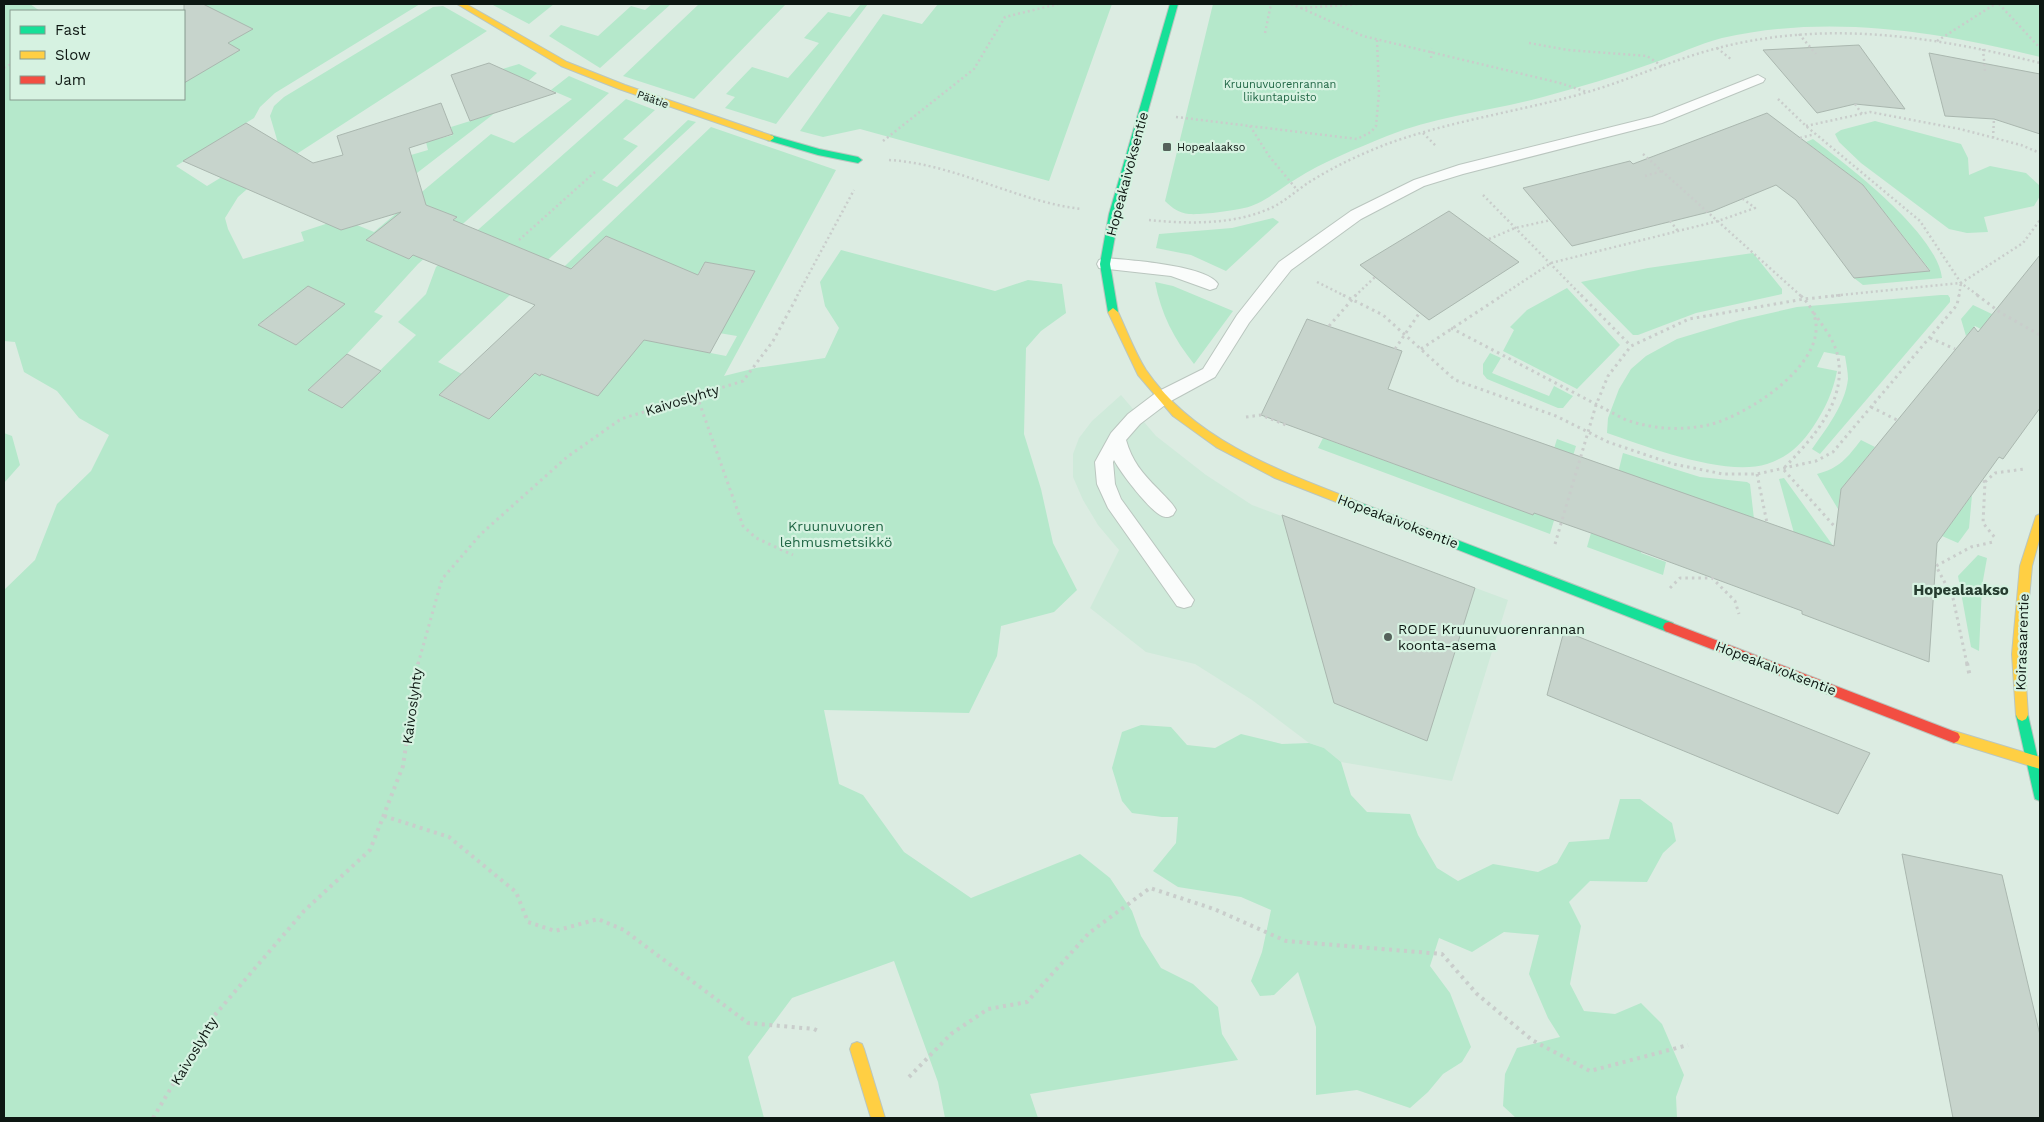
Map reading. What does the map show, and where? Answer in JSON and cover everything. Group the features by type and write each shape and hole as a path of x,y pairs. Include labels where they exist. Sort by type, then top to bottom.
{"street":[{"name":"Päätie","path":"461,4 564,64 622,87 750,132 818,152 858,160"},
{"name":"Hopeakaivoksentie","path":"1174,4 1114,214 1105,264 1114,317 1142,372 1177,413 1220,444 1279,475 1944,733 2036,762"},
{"name":"Koirasaarentie","path":"2040,519 2026,566 2018,654 2020,707 2036,762 2040,795"},
{"path":"857,1049 878,1118"}],"lane":[{"path":"1184,600 1114,502 1106,484 1104,462 1117,438 1134,419 1163,397 1209,373 1243,318 1285,266 1356,215 1419,183 1459,170 1657,120 1758,79"},
{"path":"1105,264 1164,268 1184,273 1210,284"},
{"path":"1117,438 1123,460 1142,484 1168,510"}],"path":[{"path":"858,160 974,69 1005,17 1058,4"},
{"path":"1265,33 1271,4"},
{"path":"1291,4 1331,23 1377,39 1560,82 1588,92"},
{"path":"1301,8 1360,4"},
{"path":"1937,41 1995,4"},
{"path":"1999,4 2040,48"},
{"path":"1798,33 1816,54"},
{"path":"1175,116 1357,139 1371,132 1376,126 1379,93 1377,39"},
{"path":"1529,43 1568,50 1647,56 1662,66"},
{"path":"1431,58 1432,48"},
{"path":"1716,48 1758,79 1806,126 1920,221 1961,283 2001,313 2040,335"},
{"path":"1983,49 1985,70"},
{"path":"1855,104 1862,114"},
{"path":"1806,126 1870,112 1960,129 2021,145 2040,154"},
{"path":"1993,138 1994,119"},
{"path":"1249,126 1269,156 1298,190"},
{"path":"1616,130 1804,299 1829,336 1837,352 1840,379 1834,401 1822,425 1783,469"},
{"path":"1423,133 1429,139"},
{"path":"1800,138 1816,134"},
{"path":"858,160 905,160 927,165 1033,200 1077,209"},
{"name":"Kaivoslyhty","path":"153,1118 214,1016 304,911 370,850 403,766 419,656 442,579 481,534 567,457 621,419 743,381 773,342 849,201 853,192 858,160"},
{"path":"1459,170 1631,346"},
{"path":"1644,176 1662,171"},
{"path":"520,240 595,172"},
{"path":"1421,349 1551,263 1718,222 1755,208 1743,199"},
{"path":"1488,239 1515,228 1550,220"},
{"path":"1554,545 1596,405 1608,376 1631,346 1689,319 1804,299 1961,283 2023,243 2040,220"},
{"path":"1670,221 1678,231"},
{"path":"1285,266 1383,315 1455,380 1556,416 1608,442 1673,464 1723,474 1758,474 1783,469 1816,461 1833,452 1957,306 1961,283"},
{"path":"1329,326 1352,299 1375,277"},
{"path":"1395,349 1420,312"},
{"path":"1451,328 1596,405 1647,426 1668,428 1712,424 1738,415 1761,402 1783,386 1798,368 1812,345 1816,326 1813,312"},
{"path":"1930,338 1956,349"},
{"path":"697,396 743,526 756,538 793,555"},
{"path":"1871,407 1897,420"},
{"path":"1261,415 1286,425"},
{"path":"1783,469 1836,528"},
{"path":"1970,677 1952,598 1936,566 1971,547 1998,541 1983,524 1984,481 1995,473 2024,469"},
{"path":"1758,474 1767,523"},
{"path":"1670,588 1680,578 1712,578 1735,601 1739,614"},
{"path":"384,816 449,837 516,892 528,922 555,931 598,919 624,930 748,1023 814,1029 857,1049"},
{"path":"872,1094 909,1077 951,1034 988,1009 1027,1002 1089,933 1150,888 1214,909 1286,942 1442,954 1476,994 1532,1040 1590,1071 1688,1045"}],"shaded area":[{"path":"1121,395 1156,436 1206,475 1252,505 1508,600 1452,781 1341,762 1324,748 1309,743 1252,700 1195,664 1146,652 1090,608 1119,550 1098,525 1083,500 1073,477 1073,454 1079,438 1092,421"}],"green space":[{"name":"Kruunuvuoren lehmusmetsikkö","path":"4,4 30,4 39,10 10,10 10,100 185,100 185,15 205,4 420,4 275,93 260,107 254,118 176,166 207,186 278,143 270,116 274,106 284,97 433,7 443,6 487,31 261,177 238,197 225,218 228,229 243,259 304,241 301,232 338,220 411,155 428,150 426,142 453,135 451,127 483,117 485,74 519,64 537,73 491,116 352,223 374,232 491,134 514,143 572,99 551,90 569,76 609,93 418,264 374,312 383,316 347,354 308,390 342,408 416,335 398,322 426,294 436,267 626,99 655,110 623,139 638,146 602,180 617,187 688,120 696,122 438,362 462,374 440,396 489,419 535,373 540,376 554,361 608,273 634,248 606,236 552,286 546,284 711,127 836,170 724,376 756,368 825,358 839,328 825,306 820,282 841,250 995,291 1028,280 1062,284 1066,313 1041,331 1026,348 1024,434 1041,489 1053,543 1077,590 1054,612 1001,626 997,656 969,713 824,710 839,784 863,795 904,852 971,898 1080,854 1110,878 1132,911 1141,936 1161,968 1193,984 1218,1007 1222,1034 1238,1060 1030,1094 1038,1118 945,1118 938,1082 894,961 792,998 748,1057 764,1118 4,1118 4,590 35,560 57,504 91,471 109,435 79,418 57,391 24,372 15,342 4,341","holes":["424,204 456,218 409,259 377,245","705,262 755,271 719,333 737,336 726,356 675,346 688,291","293,298 306,305 258,325"]},
{"path":"491,4 554,4 529,24"},
{"path":"652,4 671,4 600,68 549,36 561,25 598,36 631,6 645,10"},
{"path":"699,4 786,4 694,99 623,76"},
{"path":"861,4 868,4 776,124 725,108 735,97 726,94 752,67 788,78 819,43 804,38 828,12 850,17"},
{"path":"938,4 1112,4 1049,181 860,129 823,137 800,131 883,14 922,24"},
{"name":"Kruunuvuorenrannan liikuntapuisto","path":"1213,4 2040,4 2040,57 1922,33 1882,29 1802,27 1722,38 1639,68 1571,89 1524,102 1425,123 1406,129 1329,161 1251,206 1201,214 1189,214 1176,210 1165,201"},
{"path":"1875,121 1961,144 1968,158 1969,175 1990,166 2026,173 2040,186 2040,196 2034,206 1984,217 1988,232 1967,233 1949,229 1861,163 1839,142 1835,134 1841,130"},
{"path":"1813,139 1868,183 1908,221 1925,241 1936,260 1942,278 1863,285 1854,278 1930,270 1863,185 1806,142"},
{"path":"1273,218 1279,222 1226,271 1191,255 1156,248 1159,234 1232,228"},
{"path":"1753,253 1782,289 1782,294 1696,313 1638,335 1633,335 1581,282 1648,268"},
{"path":"1155,282 1173,286 1233,311 1194,364 1169,326"},
{"path":"1567,288 1620,345 1577,389 1503,351 1514,330 1510,327 1527,310"},
{"path":"1948,295 1950,302 1820,454 1812,449 1839,407 1848,379 1845,356 1824,352 1817,367 1837,371 1825,407 1799,445 1788,454 1767,464 1750,467 1730,467 1709,464 1687,459 1607,433 1608,418 1619,389 1631,369 1646,356 1677,339 1740,320 1797,307"},
{"path":"1973,305 2017,326 2040,347 2040,360 1975,326 1966,336 1961,319"},
{"path":"1490,353 1501,358 1492,373 1549,396 1554,386 1573,396 1563,408 1558,408 1487,379 1483,374 1483,364"},
{"path":"4,433 12,436 20,465 4,483"},
{"path":"1323,438 1533,515 1557,439 1576,446 1550,534 1318,448"},
{"path":"1861,440 1875,447 1841,489 1838,509 1817,474 1832,469"},
{"path":"1623,453 1700,477 1747,482 1750,484 1754,519 1657,485 1641,553 1666,562 1663,575 1587,547 1591,533 1602,537"},
{"path":"1784,478 1834,547 1794,533 1779,479"},
{"path":"1972,495 1969,528 1958,543 1942,536"},
{"path":"1978,555 1987,558 1982,586 1979,651 1971,647 1958,576"},
{"path":"1141,725 1171,727 1187,745 1215,748 1241,734 1282,744 1309,743 1324,748 1341,762 1351,795 1367,812 1410,814 1418,835 1437,868 1458,881 1493,864 1538,872 1557,863 1569,842 1609,839 1620,799 1640,799 1672,823 1676,841 1663,853 1647,882 1590,881 1569,902 1581,926 1570,984 1584,1011 1615,1014 1641,1003 1662,1024 1684,1075 1676,1097 1677,1118 1516,1118 1503,1106 1505,1074 1517,1048 1560,1037 1548,1018 1529,974 1539,935 1504,932 1472,952 1439,938 1430,966 1450,993 1471,1047 1462,1062 1443,1074 1428,1092 1410,1108 1357,1090 1316,1095 1316,1027 1298,972 1274,995 1260,996 1251,981 1262,952 1271,910 1241,897 1178,887 1153,871 1176,843 1178,817 1132,813 1122,801 1112,768 1122,732"}],"building":[{"path":"184,4 203,4 253,29 228,43 240,50 185,82 185,10"},
{"path":"1859,45 1905,109 1855,104 1817,113 1763,50"},
{"path":"1929,53 2040,74 2040,134 1994,119 1945,116"},
{"path":"489,63 556,93 470,121 451,75"},
{"path":"441,103 453,134 409,148 426,205 457,217 453,220 571,269 606,236 698,275 705,262 755,271 710,353 644,340 598,396 535,373 489,419 439,395 535,305 413,255 409,259 366,240 401,212 341,230 183,161 246,123 313,163 343,155 337,136"},
{"path":"1767,113 1863,185 1930,271 1854,278 1796,200 1776,185 1713,211 1572,246 1523,188 1630,161 1633,164"},
{"path":"1449,211 1519,262 1429,320 1360,265"},
{"path":"2040,255 2040,408 2003,459 1999,457 1937,543 1929,662 1802,614 1802,611 1261,415 1307,319 1402,351 1388,389 1834,546 1841,489 1974,327 1978,332"},
{"path":"308,286 345,304 296,345 258,325"},
{"path":"347,354 381,371 342,408 308,390"},
{"name":"RODE Kruunuvuorenrannan koonta-asema","path":"1282,515 1475,588 1427,741 1334,703"},
{"path":"1564,631 1870,753 1838,814 1547,695"},
{"path":"1902,854 2002,875 2040,1035 2040,1118 1953,1118"}],"traffic: fast":[{"path":"1113,312 1105,264 1114,214 1174,4"},
{"path":"770,138 818,152 858,160"},
{"path":"1348,502 1669,627"},
{"path":"2022,715 2040,795"}],"traffic: slow":[{"path":"461,4 564,64 622,87 770,138"},
{"path":"1113,312 1142,372 1177,413 1220,444 1279,475 1348,502"},
{"path":"2022,715 2018,654 2026,566 2040,519"},
{"path":"1954,737 2040,763"},
{"path":"857,1049 878,1118"}],"traffic: jam":[{"path":"1669,627 1954,737"}],"place":[{"name":"Hopealaakso","path":"1167,147"},
{"name":"RODE Kruunuvuorenrannan koonta-asema","path":"1388,637"}],"district":[{"name":"Hopealaakso","path":"1961,590"}]}
